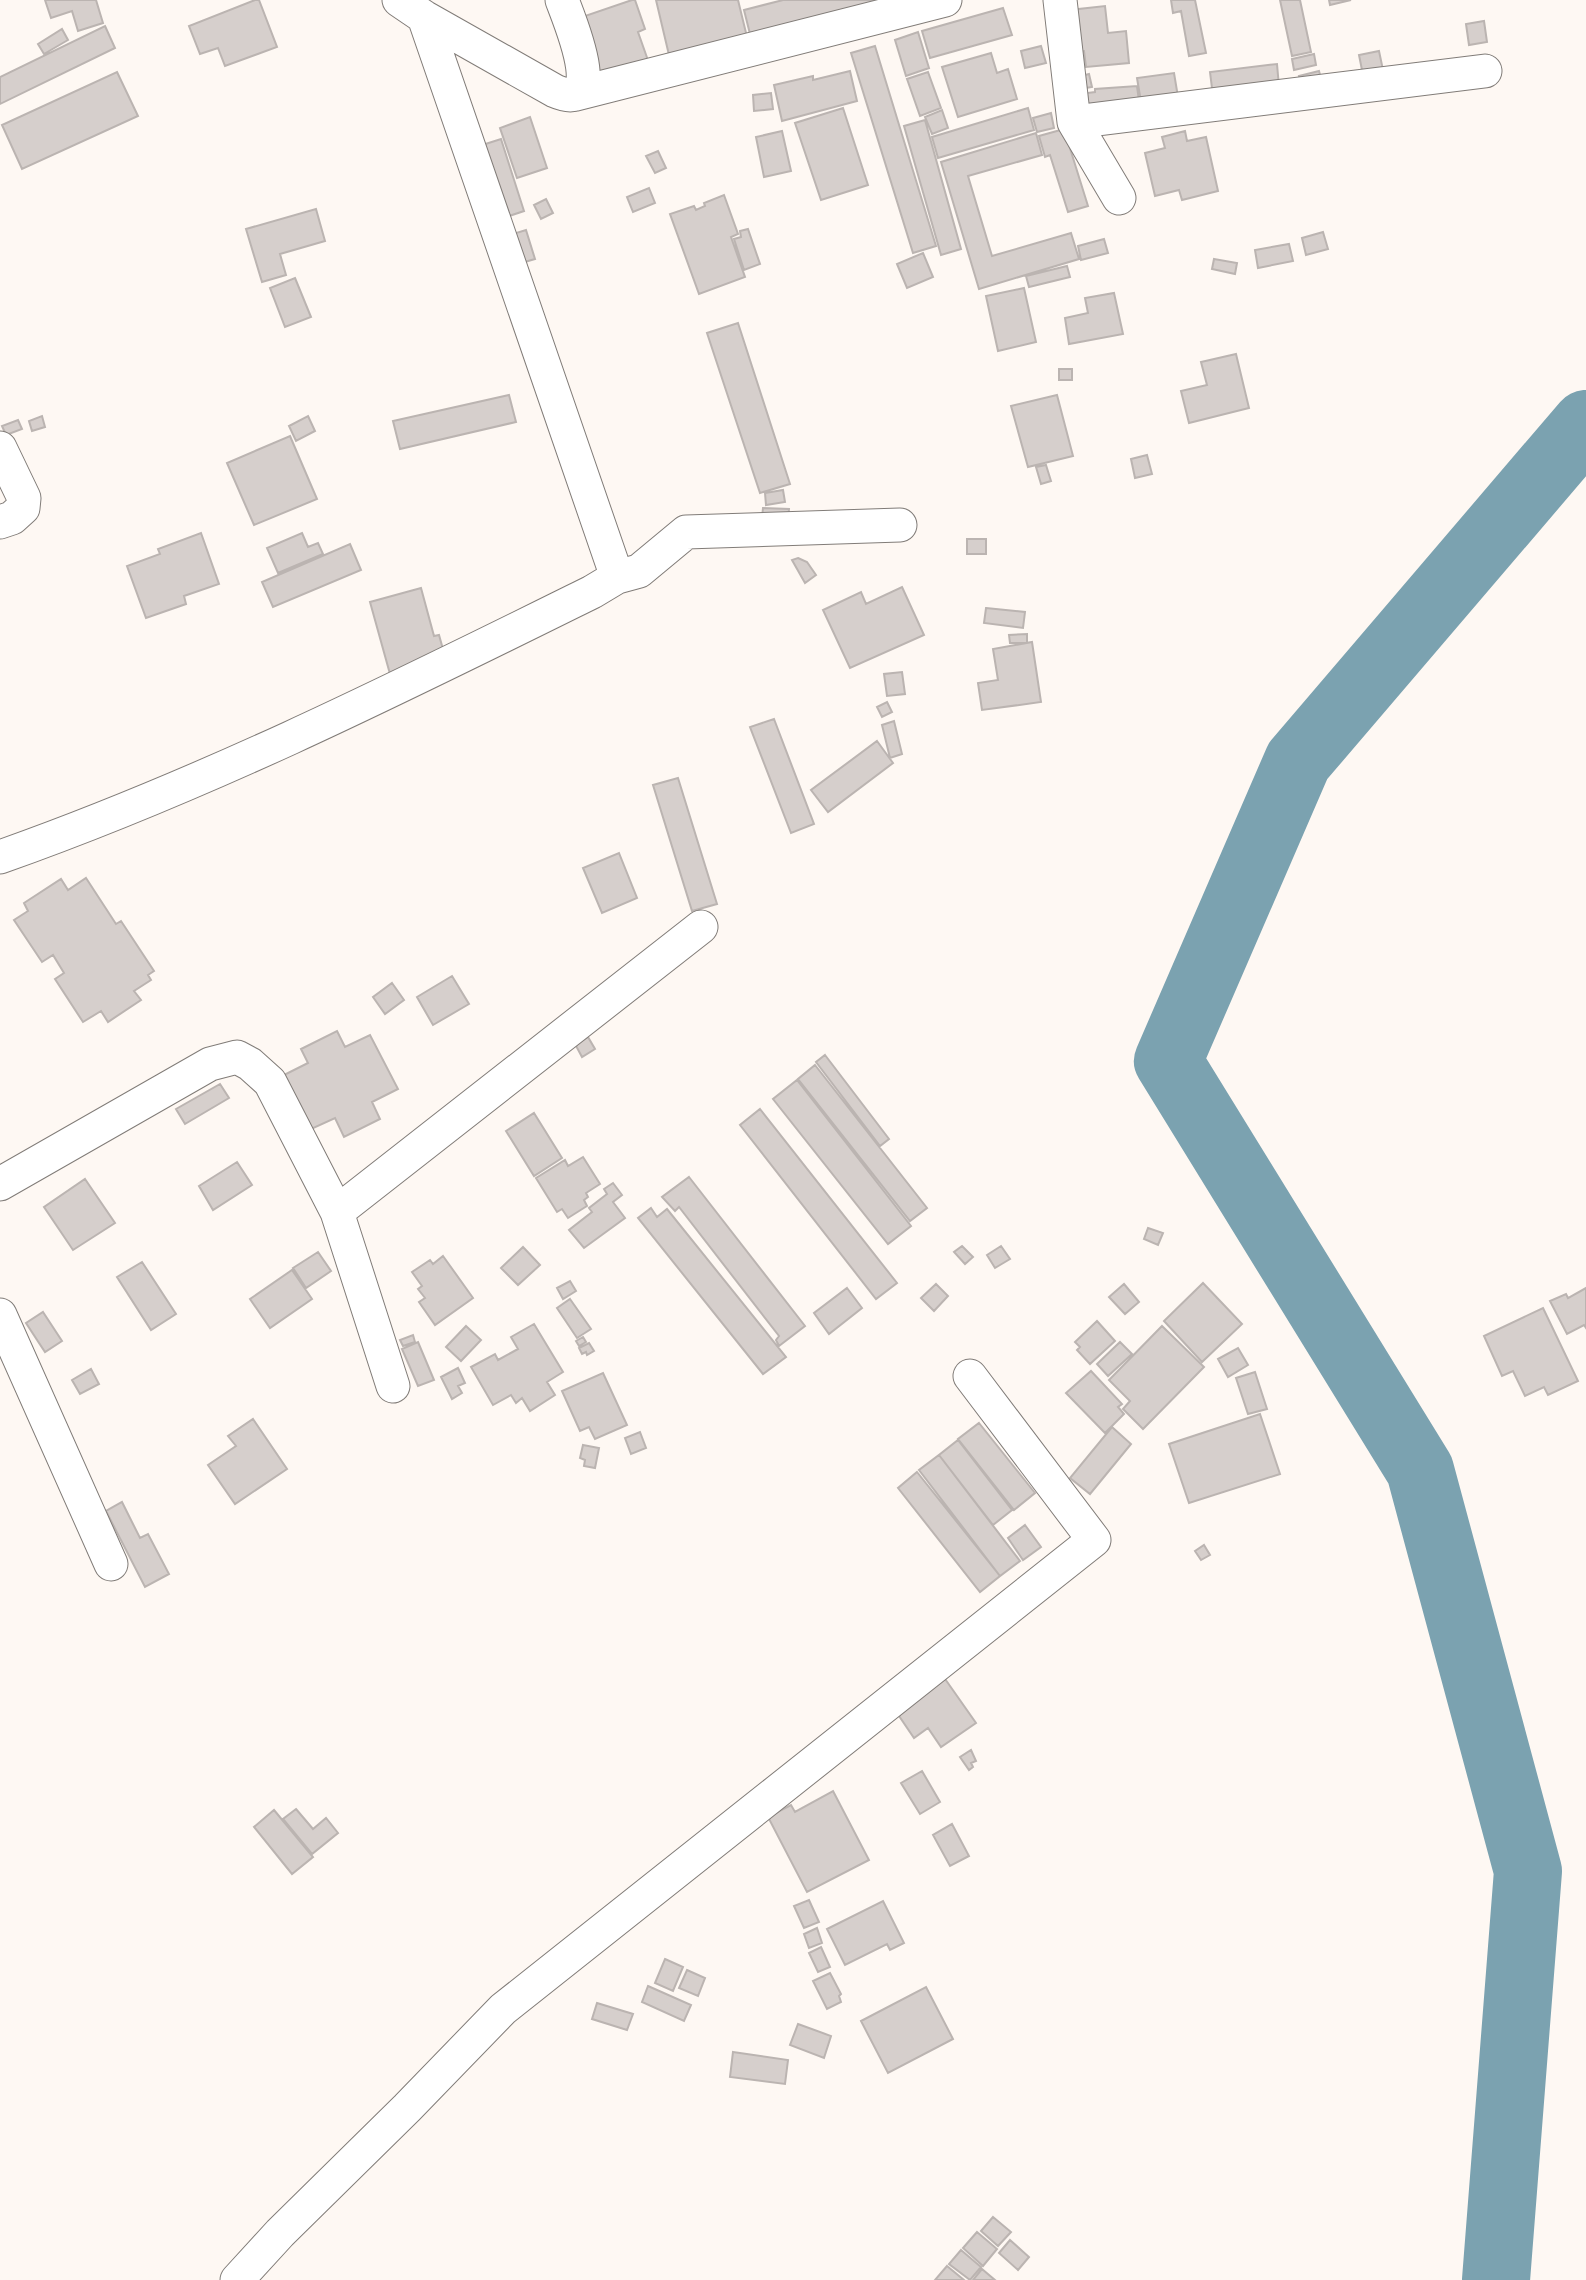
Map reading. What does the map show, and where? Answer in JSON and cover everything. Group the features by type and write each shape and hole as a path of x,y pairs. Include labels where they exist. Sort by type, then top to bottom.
{"street":[{"path":"562,0 581,53 584,72 583,83 576,94"},
{"path":"412,9 566,96 945,0"},
{"path":"1060,0 1074,122 1119,198"},
{"path":"412,9 617,577"},
{"path":"1074,122 1485,71"},
{"path":"0,448 24,498 23,508 0,522"},
{"path":"0,857 93,824 395,690 617,577 639,571 686,532 900,525"},
{"path":"337,1212 701,927"},
{"path":"0,1184 210,1064 237,1057 250,1064 270,1082 337,1212 393,1386"},
{"path":"0,1315 111,1564"},
{"path":"237,2280 280,2232 407,2108 503,2009 1094,1540 971,1377"}],"building":[{"path":"45,0 96,0 103,23 78,31 72,11 51,18"},
{"path":"259,0 277,47 225,66 218,48 200,54 189,26"},
{"path":"635,0 645,29 638,32 650,66 601,82 579,18"},
{"path":"656,0 738,0 747,37 669,55"},
{"path":"783,0 881,0 750,34 744,10"},
{"path":"1171,0 1195,0 1206,53 1189,56 1181,11 1173,13"},
{"path":"1280,0 1300,0 1311,52 1292,56"},
{"path":"1329,0 1351,0 1330,5"},
{"path":"1105,6 1108,33 1126,31 1129,63 1086,67 1084,51 1075,52 1070,10"},
{"path":"1003,8 1012,35 930,58 922,31"},
{"path":"1484,21 1487,42 1469,45 1466,24"},
{"path":"105,26 115,48 0,104 0,77"},
{"path":"62,29 68,40 44,54 38,44"},
{"path":"918,32 929,68 906,76 895,40"},
{"path":"875,46 936,246 913,253 851,53"},
{"path":"1041,46 1046,63 1025,68 1021,51"},
{"path":"1379,51 1383,70 1363,75 1359,55"},
{"path":"991,53 997,73 1008,69 1017,99 958,117 942,67"},
{"path":"1314,54 1316,65 1294,70 1292,59"},
{"path":"1277,64 1279,87 1213,96 1210,72"},
{"path":"850,71 857,101 782,121 774,85 813,76 813,80"},
{"path":"1319,71 1322,82 1302,87 1299,76"},
{"path":"117,72 138,116 22,169 2,125"},
{"path":"928,72 941,108 920,116 907,79"},
{"path":"1174,73 1178,97 1141,102 1137,78"},
{"path":"1089,74 1092,87 1079,89 1077,77"},
{"path":"1137,86 1139,101 1088,105 1087,93 1095,92 1095,89"},
{"path":"771,93 773,109 754,111 753,95"},
{"path":"843,108 868,185 821,200 795,123"},
{"path":"1028,108 1034,130 938,158 932,137"},
{"path":"942,110 948,128 932,134 925,117"},
{"path":"1051,113 1054,128 1037,132 1033,118"},
{"path":"530,117 547,168 517,178 500,128"},
{"path":"925,120 961,249 941,255 904,126"},
{"path":"1064,129 1088,206 1068,212 1050,155 1045,157 1039,136"},
{"path":"782,131 791,171 764,177 756,137"},
{"path":"1185,131 1187,141 1206,137 1218,191 1182,200 1179,190 1155,196 1145,153 1165,148 1162,137"},
{"path":"1036,133 1042,155 968,176 992,256 1071,233 1079,259 979,289 941,162"},
{"path":"501,139 524,211 497,220 473,148"},
{"path":"658,151 666,168 655,173 646,156"},
{"path":"649,188 655,203 633,212 627,197"},
{"path":"724,195 738,234 731,237 745,277 699,294 670,214 694,206 696,210 705,206 704,203"},
{"path":"546,199 553,213 541,219 534,205"},
{"path":"316,209 325,241 280,254 286,275 262,282 246,229"},
{"path":"748,229 760,264 744,270 734,239 741,237 740,231"},
{"path":"526,230 535,259 511,266 503,237"},
{"path":"1323,232 1328,249 1306,255 1302,238"},
{"path":"1104,239 1108,253 1081,260 1078,246"},
{"path":"1289,244 1293,261 1258,268 1255,250"},
{"path":"923,253 933,277 907,288 897,264"},
{"path":"1214,259 1237,263 1235,274 1212,269"},
{"path":"1067,266 1070,277 1029,287 1026,276"},
{"path":"295,278 311,317 285,327 270,288"},
{"path":"1024,288 1036,342 998,351 986,296"},
{"path":"1114,293 1123,334 1069,344 1065,318 1088,313 1085,298"},
{"path":"738,323 790,484 760,493 707,333"},
{"path":"1236,354 1249,408 1189,423 1181,391 1207,385 1201,362"},
{"path":"1059,369 1072,369 1072,380 1059,380"},
{"path":"509,395 516,422 400,449 393,421"},
{"path":"1057,395 1073,456 1028,467 1011,406"},
{"path":"42,416 45,427 32,431 29,421"},
{"path":"308,416 315,431 296,441 289,426"},
{"path":"18,420 22,429 6,435 2,426"},
{"path":"290,436 317,499 254,525 227,463"},
{"path":"1147,455 1152,474 1135,478 1131,459"},
{"path":"1046,465 1051,481 1041,484 1036,467"},
{"path":"783,490 785,502 766,505 765,493"},
{"path":"763,508 789,509 788,520 762,518"},
{"path":"201,533 219,584 184,596 186,604 146,618 127,566 160,554 158,549"},
{"path":"302,533 308,547 318,543 323,554 278,573 267,548"},
{"path":"967,539 986,539 986,554 967,554"},
{"path":"350,544 361,570 273,607 262,582"},
{"path":"798,558 807,562 816,575 805,583 792,560"},
{"path":"902,587 924,635 850,668 823,610 861,592 866,604"},
{"path":"421,588 434,636 439,635 446,660 390,674 370,602"},
{"path":"986,608 1025,612 1023,628 984,623"},
{"path":"1027,634 1027,643 1010,643 1009,635"},
{"path":"1032,642 1041,702 982,710 978,683 998,680 993,649"},
{"path":"902,672 905,694 887,696 884,674"},
{"path":"887,702 892,712 882,717 877,707"},
{"path":"774,719 814,824 791,833 750,727"},
{"path":"894,721 902,754 890,758 882,725"},
{"path":"877,741 893,763 828,812 811,790"},
{"path":"678,778 717,904 692,911 653,785"},
{"path":"619,853 637,898 602,913 583,868"},
{"path":"86,878 116,924 121,921 154,971 148,975 151,980 134,991 141,1000 108,1022 101,1011 83,1022 55,979 64,973 53,955 42,962 14,920 28,911 24,903 61,879 68,890"},
{"path":"452,976 469,1004 433,1025 417,997"},
{"path":"392,983 404,1000 385,1014 373,997"},
{"path":"337,1031 345,1047 370,1035 398,1089 372,1102 380,1119 344,1137 335,1118 309,1130 282,1076 308,1063 301,1049"},
{"path":"588,1037 595,1049 582,1057 575,1044"},
{"path":"825,1055 889,1139 880,1146 816,1062"},
{"path":"815,1065 927,1208 910,1221 798,1079"},
{"path":"797,1080 911,1226 888,1244 773,1099"},
{"path":"220,1084 229,1098 185,1124 176,1109"},
{"path":"760,1109 897,1283 876,1299 740,1125"},
{"path":"534,1113 562,1158 534,1176 506,1131"},
{"path":"583,1157 600,1184 586,1193 588,1197 584,1200 587,1206 568,1218 562,1209 557,1212 536,1178 565,1160 568,1166"},
{"path":"237,1162 252,1185 213,1210 199,1186"},
{"path":"689,1177 805,1326 779,1346 776,1340 779,1336 679,1207 675,1211 662,1197"},
{"path":"85,1179 115,1223 73,1250 44,1207"},
{"path":"613,1183 622,1195 613,1202 625,1218 584,1248 569,1230 592,1212 589,1208 607,1194 604,1189"},
{"path":"651,1208 657,1217 667,1209 786,1357 763,1374 638,1218"},
{"path":"1148,1228 1163,1233 1158,1245 1144,1239"},
{"path":"962,1246 973,1257 965,1264 954,1252"},
{"path":"1001,1246 1010,1259 995,1268 987,1255"},
{"path":"523,1247 540,1265 518,1285 501,1268"},
{"path":"318,1252 331,1271 306,1288 293,1268"},
{"path":"443,1256 473,1298 435,1325 419,1302 425,1298 418,1289 422,1286 412,1272 430,1260 433,1264"},
{"path":"142,1262 176,1314 151,1330 117,1277"},
{"path":"292,1270 312,1299 270,1328 250,1299"},
{"path":"570,1281 576,1291 563,1299 557,1288"},
{"path":"1203,1283 1242,1324 1202,1362 1164,1321"},
{"path":"936,1284 948,1296 934,1311 921,1298"},
{"path":"1124,1284 1139,1302 1125,1314 1109,1297"},
{"path":"847,1288 862,1308 829,1334 814,1313"},
{"path":"1586,1288 1586,1328 1584,1325 1567,1334 1550,1301 1566,1294 1568,1298"},
{"path":"570,1299 591,1329 577,1338 557,1308"},
{"path":"1543,1308 1578,1381 1548,1395 1544,1387 1525,1396 1513,1371 1502,1376 1484,1336"},
{"path":"43,1312 62,1341 45,1352 26,1323"},
{"path":"1097,1321 1115,1341 1090,1364 1077,1350 1080,1347 1075,1342"},
{"path":"534,1324 563,1372 547,1382 555,1395 530,1411 522,1398 516,1403 511,1395 493,1405 471,1367 495,1354 498,1360 518,1349 511,1337"},
{"path":"466,1326 481,1340 461,1361 446,1347"},
{"path":"1162,1326 1204,1367 1143,1429 1123,1409 1130,1401 1109,1380"},
{"path":"413,1335 415,1342 403,1346 400,1340"},
{"path":"583,1337 586,1342 579,1346 576,1341"},
{"path":"418,1342 434,1380 418,1386 402,1349"},
{"path":"1120,1342 1132,1354 1108,1376 1097,1364"},
{"path":"589,1343 594,1351 587,1355 586,1352 582,1354 579,1348"},
{"path":"1238,1348 1248,1365 1228,1377 1218,1359"},
{"path":"458,1368 465,1383 458,1386 462,1393 452,1399 441,1377"},
{"path":"91,1369 99,1384 80,1394 72,1380"},
{"path":"1091,1371 1122,1404 1118,1407 1124,1414 1105,1433 1066,1393"},
{"path":"1255,1372 1267,1409 1248,1414 1236,1378"},
{"path":"603,1373 627,1425 595,1439 589,1427 580,1431 562,1391"},
{"path":"1260,1414 1280,1474 1189,1503 1169,1444"},
{"path":"253,1419 287,1469 235,1504 208,1465 236,1446 228,1436"},
{"path":"979,1423 1035,1493 1014,1510 958,1439"},
{"path":"1112,1427 1131,1444 1090,1494 1070,1478"},
{"path":"640,1432 646,1448 631,1454 625,1438"},
{"path":"958,1440 1012,1510 993,1525 939,1455"},
{"path":"583,1445 599,1448 595,1468 584,1466 585,1460 580,1458"},
{"path":"939,1455 1020,1561 1000,1576 919,1470"},
{"path":"917,1472 1000,1576 980,1592 898,1488"},
{"path":"122,1502 140,1538 148,1534 169,1574 145,1587 106,1511"},
{"path":"1025,1525 1041,1547 1023,1560 1008,1538"},
{"path":"1204,1545 1210,1555 1201,1560 1195,1551"},
{"path":"943,1676 976,1723 941,1747 928,1728 914,1738 895,1710"},
{"path":"971,1750 976,1761 971,1763 973,1767 969,1770 960,1757"},
{"path":"922,1771 940,1802 920,1814 901,1783"},
{"path":"833,1791 869,1860 807,1892 768,1817 791,1805 795,1812"},
{"path":"296,1809 313,1829 326,1818 338,1833 312,1854 283,1819"},
{"path":"274,1810 313,1857 292,1874 254,1827"},
{"path":"952,1824 969,1856 950,1866 933,1835"},
{"path":"809,1900 819,1922 804,1928 794,1906"},
{"path":"883,1901 904,1943 890,1950 887,1944 845,1965 827,1929"},
{"path":"817,1928 822,1943 809,1948 804,1934"},
{"path":"821,1947 830,1967 818,1972 809,1953"},
{"path":"665,1959 683,1967 673,1991 655,1983"},
{"path":"687,1970 705,1978 698,1996 679,1988"},
{"path":"830,1973 841,1994 841,2002 827,2009 813,1981"},
{"path":"648,1986 691,2005 684,2021 642,2002"},
{"path":"926,1987 953,2039 888,2073 861,2021"},
{"path":"597,2003 633,2014 627,2030 592,2019"},
{"path":"798,2024 831,2036 824,2058 790,2045"},
{"path":"733,2052 788,2060 785,2084 730,2077"},
{"path":"993,2217 1011,2232 998,2246 981,2231"},
{"path":"977,2232 997,2249 983,2266 963,2248"},
{"path":"1010,2240 1029,2257 1018,2270 999,2253"},
{"path":"961,2250 981,2267 970,2280 949,2264"},
{"path":"947,2266 964,2280 935,2280"},
{"path":"982,2269 995,2280 973,2280"}],"waterway":[{"path":"1496,2280 1528,1871 1420,1470 1168,1061 1298,761 1586,424"}]}
